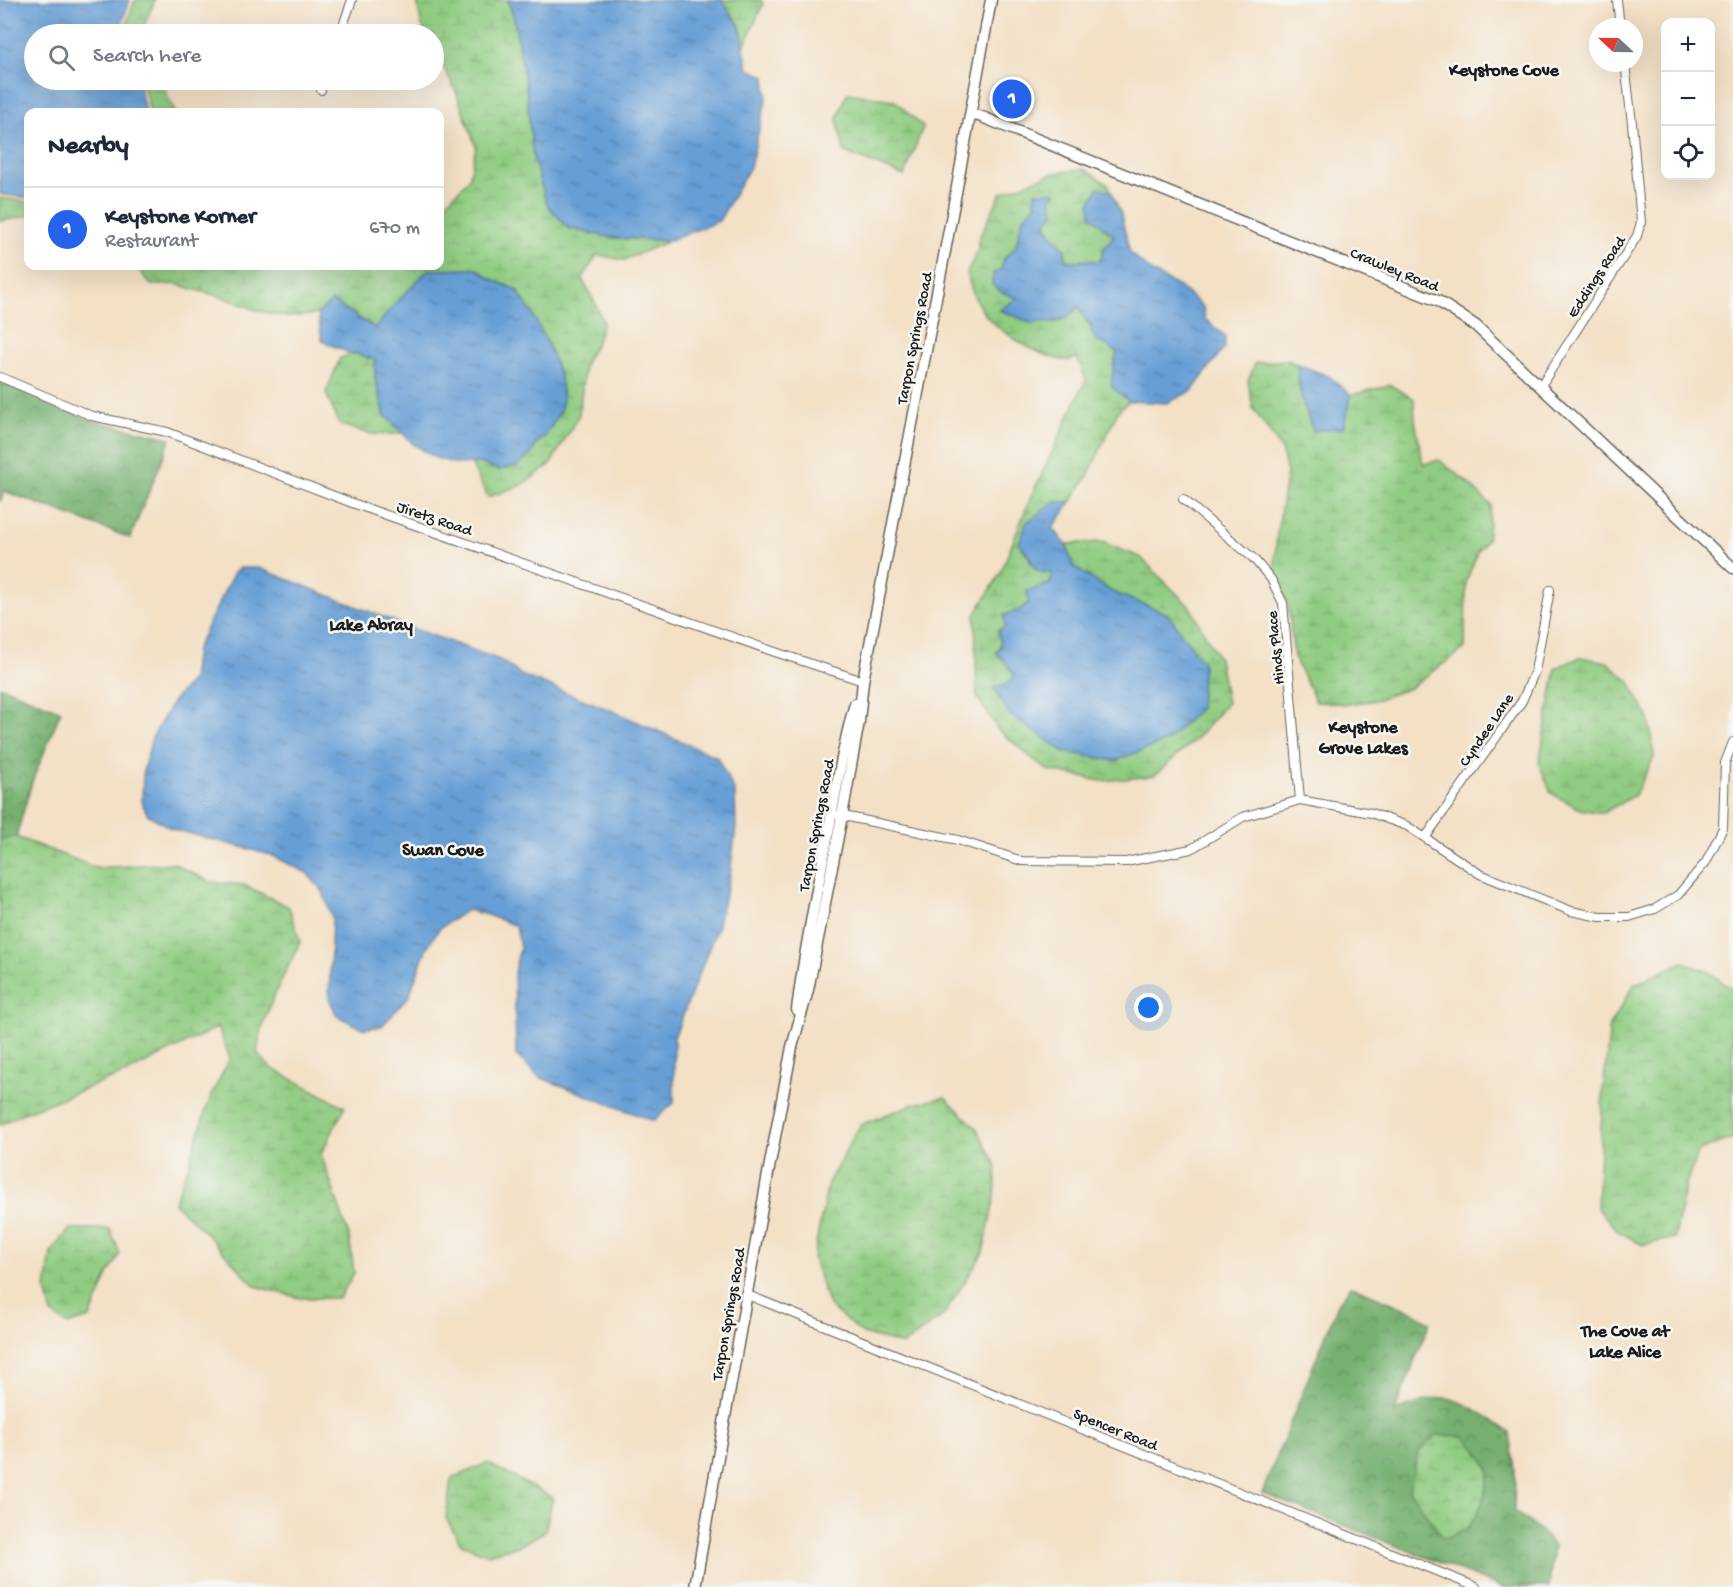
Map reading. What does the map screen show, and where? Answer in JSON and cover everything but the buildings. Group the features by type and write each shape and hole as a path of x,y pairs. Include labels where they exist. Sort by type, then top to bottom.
{"main road":[{"name":"Tarpon Springs Road","path":"695,1587 745,1294 792,1047 808,990 837,815 859,721 862,681 991,0"},
{"name":"Crawley Road","path":"970,114 1438,301 1476,326 1733,568"}],"street":[{"path":"344,24 352,0"},
{"path":"1617,0 1619,18"},
{"name":"Eddings Road","path":"1540,387 1636,236 1641,222 1625,72"},
{"name":"Jiretz Road","path":"0,377 92,416 176,435 345,500 862,681"},
{"name":"Hinds Place","path":"1183,499 1253,558 1270,579 1283,603 1300,800"},
{"name":"Cyndee Lane","path":"1425,838 1522,701 1535,671 1550,590"},
{"path":"837,815 958,840 1022,861 1126,862 1191,849 1243,817 1300,800 1371,813 1407,826 1480,874 1571,911 1600,917 1629,917 1655,909 1678,895 1706,862 1723,828 1725,763 1733,742"},
{"name":"Spencer Road","path":"745,1294 1476,1587"}],"green space":[{"path":"135,0 155,0 145,24 127,24"},
{"path":"417,0 508,0 514,19 526,86 533,157 569,229 616,238 669,241 624,260 597,255 582,279 603,321 596,344 585,362 579,415 550,465 522,485 488,497 471,464 479,463 499,470 532,453 536,444 544,438 560,375 532,313 517,290 489,278 478,269 444,270 444,205 469,179 476,147 457,94 444,68 444,24 421,23"},
{"path":"722,0 761,0 763,4 744,47 740,26"},
{"path":"144,90 165,90 173,108 149,108"},
{"path":"847,93 894,100 923,127 904,176 844,152 837,119"},
{"path":"1084,169 1108,184 1111,191 1098,189 1105,229 1114,236 1104,248 1100,261 1067,261 1064,247 1052,235 1045,223 1035,193 1035,206 1023,218 1015,249 1004,258 1000,271 1001,292 1018,298 1000,310 1033,323 1043,321 1050,323 1067,318 1079,306 1095,332 1118,353 1112,387 1129,401 1118,411 1088,476 1071,502 1054,502 1019,543 1029,557 1031,565 1052,573 1050,584 1027,591 1029,602 1015,614 1007,625 996,653 1015,676 1008,683 994,688 1010,715 1168,614 1112,592 1072,566 1066,544 1102,542 1140,557 1190,607 1219,659 1227,703 1198,737 1154,776 1102,781 1047,770 999,731 977,697 975,615 1000,574 1030,499 1086,379 1077,358 1067,360 1041,353 1013,338 990,320 978,303 967,273 978,249 978,240 1001,193 1053,173"},
{"path":"0,198 24,201 24,217 0,221"},
{"path":"139,270 428,270 375,328 333,301 318,314 287,317 259,311 225,298 176,284 151,285"},
{"path":"355,353 376,360 375,379 385,415 402,433 384,435 370,433 339,424 326,393 340,358"},
{"path":"1286,360 1297,364 1301,396 1313,431 1343,428 1351,395 1390,385 1414,399 1415,420 1423,464 1439,460 1491,505 1487,540 1478,551 1466,582 1465,648 1410,688 1376,700 1349,704 1316,702 1294,657 1288,603 1274,576 1277,534 1287,472 1281,449 1253,408 1248,381 1255,363"},
{"path":"0,382 90,420 171,438 130,538 4,491 0,502"},
{"path":"1580,657 1607,662 1629,681 1649,719 1654,757 1635,795 1603,813 1580,809 1551,793 1539,763 1556,668"},
{"path":"0,686 61,711 32,782 16,837 0,840"},
{"path":"16,837 97,868 173,863 210,882 244,885 289,907 300,942 268,1010 257,1053 271,1068 345,1107 321,1154 349,1236 354,1273 339,1298 300,1298 255,1286 203,1230 174,1203 209,1100 230,1058 218,1027 126,1073 21,1114 0,1125 0,840"},
{"path":"1683,962 1709,972 1733,990 1733,1138 1699,1151 1685,1186 1675,1238 1642,1245 1618,1231 1597,1208 1603,1093 1610,1024 1635,984"},
{"path":"945,1097 977,1129 997,1167 995,1197 983,1253 944,1315 903,1345 863,1334 829,1306 813,1259 828,1183 860,1125 913,1104"},
{"path":"70,1229 110,1229 120,1254 107,1277 90,1318 68,1325 52,1314 46,1289 51,1252"},
{"path":"1351,1286 1411,1311 1430,1322 1395,1411 1429,1400 1447,1398 1472,1408 1510,1433 1515,1471 1514,1511 1541,1531 1554,1547 1549,1587 1501,1587 1262,1493 1338,1304"},
{"path":"1435,1435 1464,1436 1478,1451 1490,1471 1482,1504 1468,1528 1444,1539 1409,1490 1418,1453"},
{"path":"487,1463 553,1498 545,1531 519,1546 487,1554 461,1544 446,1518 451,1479"}],"water":[{"path":"0,0 130,0 122,24 24,24 24,90 140,90 144,108 24,108 24,197 0,194"},
{"path":"508,0 722,0 740,26 748,69 765,76 767,97 750,167 719,221 669,241 616,238 569,229 547,205 533,157 526,86 514,19"},
{"path":"1098,188 1111,191 1121,214 1130,253 1152,272 1181,288 1203,307 1205,319 1225,336 1225,347 1192,391 1167,403 1129,401 1112,387 1112,374 1117,353 1097,342 1091,331 1092,326 1082,315 1079,306 1067,318 1050,323 1043,321 1033,324 1000,310 1017,298 1001,292 992,285 993,273 1000,271 1004,258 1015,249 1023,218 1035,206 1035,192 1056,192 1051,199 1054,213 1045,223 1052,235 1064,247 1067,261 1100,261 1104,248 1114,236 1091,216 1090,204"},
{"path":"478,269 489,278 517,290 548,345 560,376 563,400 560,412 544,438 517,466 499,470 479,463 457,464 436,458 413,444 385,415 375,379 375,360 355,353 351,354 322,341 318,314 332,301 375,328 428,270"},
{"path":"1297,364 1329,376 1351,395 1343,428 1313,431 1301,396"},
{"path":"1054,502 1071,502 1053,528 1066,544 1073,566 1112,592 1168,614 1203,663 1200,708 1167,741 1115,761 1065,752 1010,715 994,688 1008,683 1015,676 996,653 1001,646 998,630 1005,627 1004,615 1019,610 1029,603 1027,591 1050,584 1052,573 1036,570 1019,543 1026,523"},
{"path":"239,568 259,568 500,660 523,676 608,709 717,757 735,792 736,827 730,875 717,928 674,1038 674,1103 653,1121 539,1077 516,1055 514,971 520,948 516,926 467,910 439,929 427,947 409,996 382,1026 364,1029 337,1016 329,998 332,918 323,892 307,873 271,855 172,829 147,814 142,802 143,771 152,738 173,701 192,680 196,649 234,572"}],"place":[{"name":"Keystone Korner","path":"1012,99"}],"district":[{"name":"Keystone Cove","path":"1504,69"},
{"name":"Lake Abray","path":"371,624"},
{"name":"Keystone Grove Lakes","path":"1363,736"},
{"name":"Swan Cove","path":"443,849"},
{"name":"The Cove at Lake Alice","path":"1625,1340"}]}
